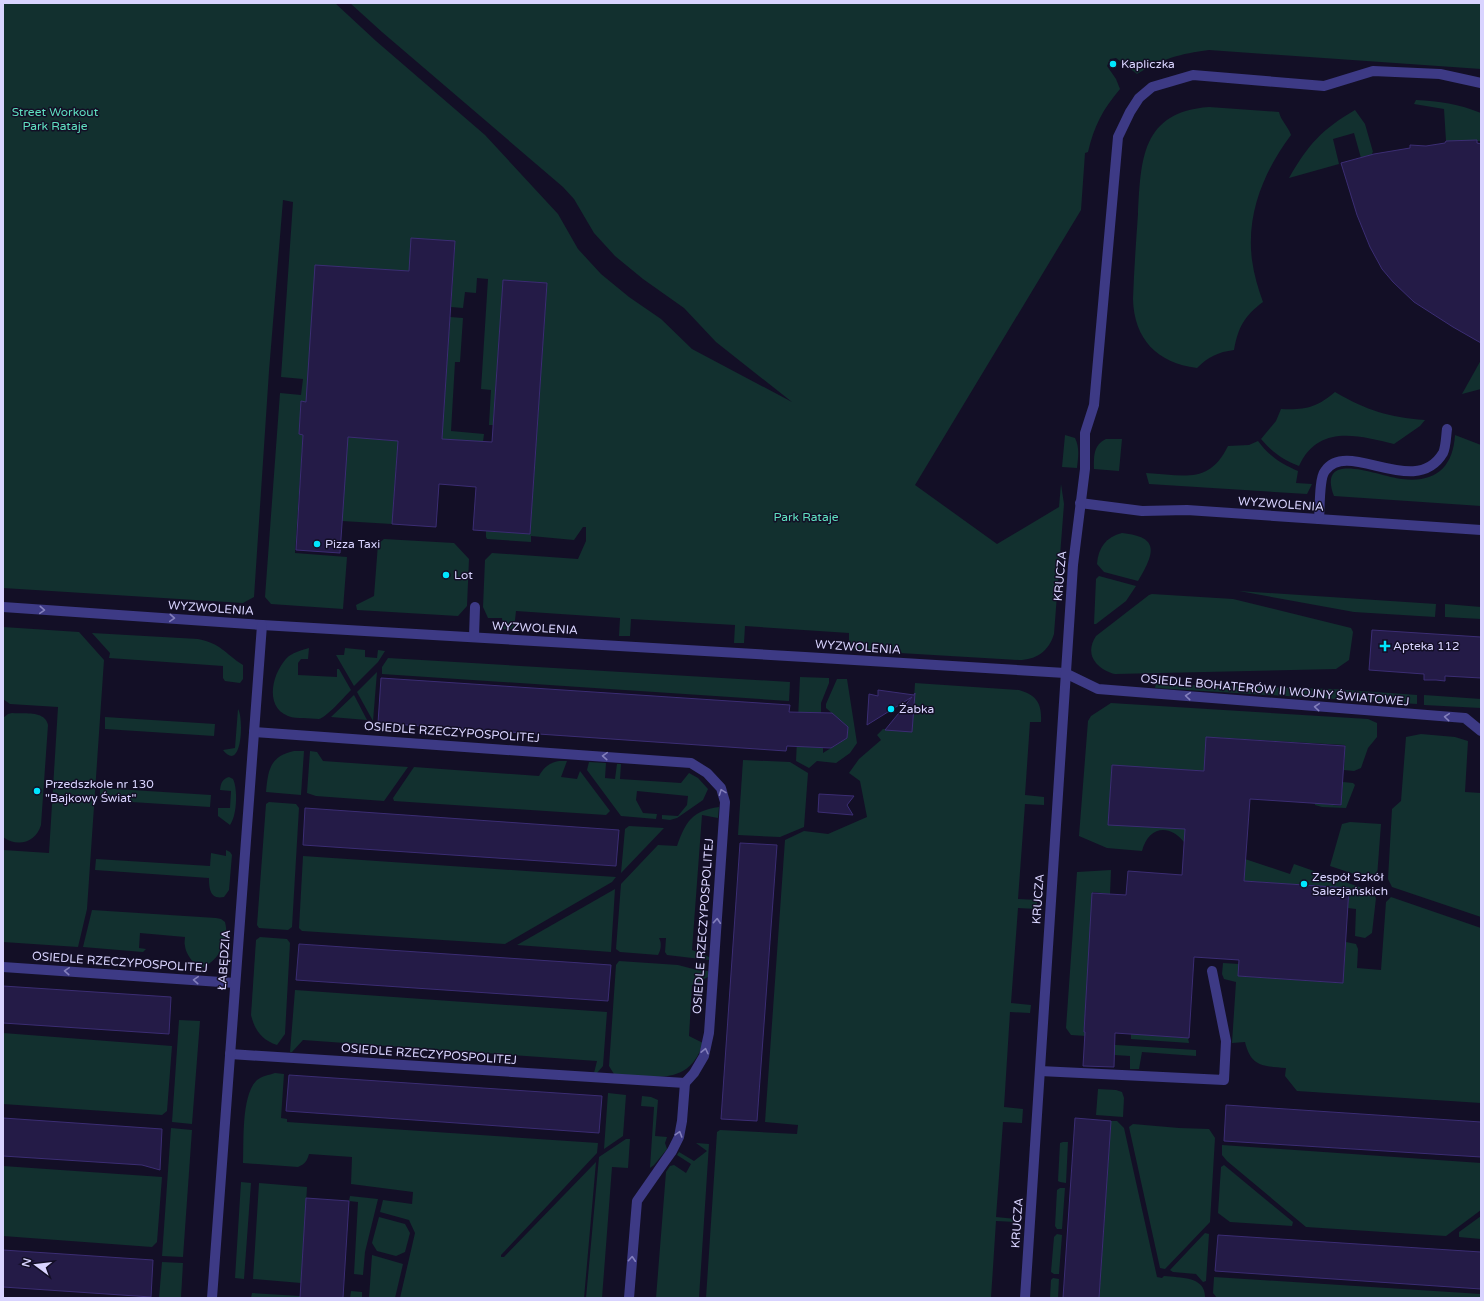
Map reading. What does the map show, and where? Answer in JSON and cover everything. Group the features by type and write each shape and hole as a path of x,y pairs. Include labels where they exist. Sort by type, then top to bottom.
{"street":[{"name":"KRUCZA","path":"1025,1298 1073,565 1085,469 1085,433 1094,406 1118,137 1130,112 1139,98 1152,87 1193,75 1324,86 1374,71 1440,74 1481,83"},
{"path":"1319,519 1321,485 1324,471 1336,461 1354,461 1405,472 1429,468 1443,452 1447,429"},
{"name":"WYZWOLENIA","path":"1080,503 1142,511 1188,510 1481,530"},
{"name":"WYZWOLENIA","path":"3,607 262,625 1065,674"},
{"path":"474,637 475,607"},
{"name":"ŁABĘDZIA","path":"212,1298 262,625"},
{"name":"OSIEDLE BOHATERÓW II WOJNY ŚWIATOWEJ","path":"1065,674 1098,689 1465,718 1481,732"},
{"name":"OSIEDLE RZECZYPOSPOLITEJ","path":"230,1054 685,1083 694,1073 704,1056 709,1033 725,802 721,788 707,773 691,763 254,732"},
{"name":"OSIEDLE RZECZYPOSPOLITEJ","path":"3,967 235,983"},
{"path":"1040,1071 1224,1080 1226,1041 1212,971"},
{"path":"629,1298 637,1201 664,1163 679,1137 685,1083"}],"green space":[{"path":"3,3 335,3 376,41 485,135 558,214 578,249 601,274 629,297 661,319 692,349 792,402 716,342 684,308 643,279 615,256 594,233 574,199 563,187 350,3 1481,3 1481,69 1209,50 1189,53 1164,60 1137,74 1116,58 1110,59 1107,66 1116,79 1120,89 1100,118 1093,134 1088,152 1085,153 1081,210 915,485 997,544 1059,507 1061,484 1064,504 1054,634 1049,645 1041,653 1025,660 1019,660 849,650 849,633 745,626 744,643 734,643 735,625 631,619 630,636 619,636 620,618 516,611 514,629 503,629 502,618 488,618 483,607 485,560 492,553 578,559 586,541 586,527 583,527 574,540 531,536 531,542 487,539 486,537 486,531 530,533 547,283 503,280 493,425 489,425 491,390 481,389 488,279 477,278 476,293 465,292 463,308 451,307 455,241 409,271 317,402 301,402 299,434 303,435 295,553 347,557 343,609 271,604 265,597 280,393 301,395 303,379 281,377 293,202 283,200 269,371 254,597 243,603 3,588"},
{"path":"1416,100 1433,101 1465,107 1481,113 1481,141 1446,141 1444,109 1414,104"},
{"path":"1209,107 1279,112 1291,135 1281,149 1265,178 1259,194 1252,226 1252,260 1256,281 1263,302 1251,312 1243,323 1234,350 1223,352 1214,356 1197,368 1170,361 1159,355 1150,347 1143,337 1134,313 1133,288 1141,175 1149,142 1157,129 1170,118 1187,111"},
{"path":"1355,110 1365,124 1373,155 1361,158 1354,133 1333,139 1339,164 1289,178 1309,147 1316,139 1333,124"},
{"path":"450,317 463,318 460,362 455,362 451,431 484,434 483,442 442,439"},
{"path":"1481,360 1481,389 1462,394"},
{"path":"1335,392 1378,412 1400,417 1425,420 1420,426 1394,444 1353,436 1328,438 1317,444 1307,453 1299,466 1278,455 1261,439 1276,421 1281,409 1310,407 1322,402"},
{"path":"1065,435 1075,438 1077,442 1077,468 1062,467"},
{"path":"1455,435 1481,445 1481,506 1334,496 1331,481 1334,473 1342,469 1353,469 1414,480 1433,476 1440,471 1451,456 1454,447"},
{"path":"347,437 398,441 392,524 342,521"},
{"path":"1106,439 1122,439 1119,471 1094,469 1094,456 1096,448"},
{"path":"1258,441 1266,451 1276,459 1298,471 1296,483 1312,484 1307,494 1149,484 1146,473 1183,476 1194,475 1212,467 1221,458 1228,446 1249,445"},
{"path":"1122,533 1135,535 1143,539 1149,543 1151,549 1147,563 1138,581 1104,572 1097,564 1101,548 1107,540"},
{"path":"384,539 454,543 469,559 467,606 458,616 357,610 356,605 374,596 378,544"},
{"path":"1099,576 1136,586 1126,601 1094,624 1096,579"},
{"path":"1239,591 1436,604 1435,617 1354,612"},
{"path":"1152,594 1233,599 1351,628 1353,632 1349,660 1336,669 1115,674 1108,672 1097,665 1091,649 1096,636"},
{"path":"1445,604 1481,607 1481,619 1445,617"},
{"name":"Przedszkole nr 130 \"Bajkowy Świat\"","path":"3,627 79,632 104,660 87,909 78,947 3,942 3,850 49,853 58,707 10,704 3,699"},
{"path":"92,633 198,639 206,641 218,646 243,665 243,679 240,683 225,681 223,678 223,666 109,658 110,653"},
{"path":"309,648 308,659 301,659 298,663 298,675 337,677 337,669 339,669 351,690 331,711 319,719 296,718 288,716 280,711 275,704 273,696 275,678 283,662 289,656"},
{"path":"345,648 365,650 365,657 377,658 378,650 385,651 378,662 354,686 336,655 344,655"},
{"path":"388,658 790,682 789,701 382,674 382,667"},
{"path":"377,672 373,721 357,692"},
{"path":"800,677 829,678 829,683 821,703 821,713 817,713 815,747 823,748 823,753 847,738 848,727 826,708 826,704 837,679 847,679 857,743 850,753 836,763 817,761 809,768 796,761"},
{"path":"915,683 1019,690 1034,698 1041,710 1041,722 1030,722 1025,795 1044,797 1044,805 1025,804 1018,899 1037,900 1037,909 1018,908 1011,1003 1031,1005 1030,1013 1010,1012 1004,1107 1023,1109 1022,1123 1003,1122 996,1217 1016,1219 1016,1222 996,1221 991,1298 706,1298 717,1132 720,1130 797,1134 798,1125 765,1122 785,840 804,831 828,834 867,817 860,781 849,773 859,759 881,740 877,735 883,729 912,731"},
{"path":"1156,684 1333,689 1417,695 1417,704 1155,688"},
{"path":"354,695 367,720 331,717"},
{"path":"1424,695 1481,699 1481,708 1424,705"},
{"path":"1111,703 1368,719 1377,723 1377,737 1368,748 1361,768 1354,771 1344,770 1345,745 1207,736 1204,771 1113,766 1112,764 1108,825 1201,830 1200,843 1184,842 1172,832 1160,830 1149,837 1142,851 1107,848 1079,836 1088,721 1091,716"},
{"path":"238,709 241,723 240,742 238,750 234,755 229,755 223,750 235,748"},
{"path":"12,713 28,713 38,715 46,720 48,725 41,825 35,836 26,842 20,843 3,837 3,718"},
{"path":"105,717 215,724 214,736 105,729"},
{"path":"1421,734 1455,737 1468,741 1465,792 1481,793 1481,917 1392,887 1388,879 1392,809 1401,801 1406,737"},
{"path":"304,751 301,795 266,792 269,771 275,760 286,753"},
{"path":"310,751 317,752 323,761 408,767 384,801 316,796 307,793"},
{"path":"743,760 790,762 808,773 804,827 780,837 738,835"},
{"path":"559,761 567,761 561,777 577,779 580,771 610,811 606,815 394,801 393,798 414,767 539,776 547,766"},
{"path":"589,762 606,763 605,778 615,779 617,764 621,764 620,779 681,783 689,773 698,778 708,789 703,800 677,818 670,820 662,819 662,815 678,816 687,805 688,796 637,791 636,800 643,813 657,814 656,819 621,816 587,770"},
{"path":"229,777 233,779 236,789 234,815 230,825 218,816 218,808 230,808 231,791 220,790 222,782"},
{"path":"1343,782 1353,783 1355,785 1346,808 1322,807 1315,805 1315,803 1341,806"},
{"path":"100,788 211,795 210,807 100,800"},
{"path":"269,802 296,804 299,808 292,927 288,930 259,928 257,925 266,804"},
{"path":"719,807 718,818 702,815 692,950 709,957 709,960 667,955 665,952 666,938 659,938 661,946 658,955 620,952 616,949 621,884 658,845 677,846 687,824 696,815 702,811"},
{"path":"1350,822 1381,824 1377,877 1372,880 1330,866 1342,824"},
{"path":"629,826 664,828 621,873 625,829"},
{"path":"226,850 232,855 229,890 224,897 216,897 213,895 209,886 209,878 95,870 96,859 210,866 211,853 226,856"},
{"path":"303,856 616,877 612,882 505,944 302,931 299,928"},
{"path":"1245,859 1290,874 1294,864 1371,891 1376,898 1372,933 1365,938 1355,936 1356,909 1348,908 1349,888 1244,881"},
{"path":"1111,870 1110,894 1093,892 1084,1032 1101,1037 1071,1035 1066,1028 1077,872"},
{"path":"615,889 611,952 517,945"},
{"path":"1391,897 1481,928 1481,1103 1297,1091 1285,1076 1286,1068 1271,1067 1259,1064 1251,1056 1245,1042 1232,1043 1236,982 1224,979 1222,974 1223,963 1239,964 1238,976 1343,983 1346,942 1356,944 1358,949 1357,968 1381,970 1386,902"},
{"path":"92,910 221,919 225,922 225,942 219,954 204,967 194,963 189,957 185,945 185,937 140,933 139,948 146,949 143,952 83,947"},
{"path":"260,937 287,939 290,943 285,1034 277,1045 263,1038 257,1030 251,1015 256,940"},
{"path":"619,961 678,965 708,971 708,977 692,985 689,1036 703,1043 697,1057 688,1067 678,1073 655,1077 614,1074 609,1066 616,965"},
{"path":"295,990 607,1012 603,1066 597,1073 594,1073 597,1061 303,1040 292,1052 290,1052"},
{"path":"179,1020 200,1021 192,1124 172,1122"},
{"path":"3,1033 172,1046 167,1111 162,1115 3,1104"},
{"path":"1131,1034 1188,1038 1189,1043 1131,1039"},
{"path":"1084,1043 1196,1050 1196,1056 1142,1052 1139,1069 1130,1069 1130,1056 1084,1053"},
{"path":"275,1073 284,1074 281,1118 287,1119 287,1122 598,1143 597,1153 501,1255 501,1257 504,1257 596,1162 584,1298 400,1298 415,1233 409,1220 380,1212 383,1200 412,1204 413,1192 351,1184 352,1157 309,1154 305,1162 298,1167 243,1163 244,1119 248,1096 257,1080"},
{"path":"1098,1089 1116,1090 1122,1092 1124,1098 1123,1117 1096,1115"},
{"path":"608,1093 626,1095 623,1136 604,1149"},
{"path":"642,1096 651,1097 658,1100 655,1136 667,1137 665,1143 667,1149 650,1168 654,1107 641,1106"},
{"path":"1111,1121 1117,1121 1124,1128 1157,1277 1162,1278 1164,1276 1184,1278 1197,1282 1204,1291 1205,1298 1099,1298"},
{"path":"1133,1124 1209,1129 1215,1138 1210,1222 1165,1269 1160,1268 1129,1127"},
{"path":"171,1128 192,1130 183,1257 162,1256"},
{"path":"626,1139 630,1139 628,1168 612,1167 602,1298 586,1298 599,1157"},
{"path":"1068,1142 1066,1183 1058,1181 1060,1143"},
{"path":"696,1143 709,1144 699,1298 656,1298 666,1172 670,1166 674,1165 686,1173 691,1164 677,1155 679,1152 694,1161 707,1151"},
{"path":"1222,1145 1481,1163 1481,1210 1446,1236 1306,1227 1227,1161 1222,1155"},
{"path":"1224,1165 1293,1222 1292,1226 1230,1222 1218,1213 1221,1167"},
{"path":"3,1166 162,1177 157,1242 152,1247 3,1236"},
{"path":"241,1182 251,1183 244,1279 235,1278"},
{"path":"259,1183 307,1187 301,1283 253,1279"},
{"path":"1060,1188 1065,1188 1062,1229 1057,1229 1055,1226 1057,1190"},
{"path":"350,1196 378,1199 365,1252 363,1275 354,1274 358,1202 349,1201"},
{"path":"1481,1216 1481,1239 1459,1237 1459,1232"},
{"path":"379,1217 405,1224 410,1233 405,1252 396,1256 377,1251 372,1243"},
{"path":"1205,1233 1209,1234 1206,1281 1203,1282 1196,1274 1173,1272 1170,1270"},
{"path":"1057,1234 1062,1235 1059,1274 1054,1274 1051,1272 1054,1237"},
{"path":"372,1255 403,1264 395,1298 369,1298"},
{"path":"162,1262 183,1263 181,1298 159,1298"},
{"path":"1214,1277 1481,1294 1481,1298 1217,1298 1213,1293"},
{"path":"1053,1278 1059,1279 1058,1298 1050,1298 1051,1280"},
{"path":"351,1291 362,1292 362,1298 350,1298"},
{"path":"252,1293 300,1296 300,1298 251,1298"}],"building":[{"path":"1477,140 1477,143 1481,144 1481,343 1414,302 1382,269 1370,247 1357,215 1341,163 1374,154 1410,148 1410,145 1426,146 1445,143 1446,141"},
{"path":"411,238 455,241 442,439 492,442 503,280 547,283 530,534 473,530 476,487 439,484 436,527 392,524 398,441 348,437 340,553 296,550 303,435 299,434 301,401 306,402 315,265 409,271"},
{"path":"1372,630 1481,637 1481,678 1445,676 1445,681 1424,680 1424,674 1369,670"},
{"path":"381,678 790,705 789,712 832,713 848,727 847,738 831,748 787,746 786,751 378,723"},
{"name":"Żabka","path":"878,690 914,695 915,693 912,732 885,730 912,697 867,725 869,694 878,696"},
{"path":"1206,737 1345,746 1341,805 1250,799 1244,881 1349,888 1343,983 1238,976 1239,960 1194,957 1189,1038 1115,1033 1114,1067 1083,1066 1092,893 1126,895 1128,871 1182,875 1185,829 1108,825 1112,765 1204,771"},
{"path":"819,794 854,796 847,805 853,815 818,812"},
{"path":"305,808 619,830 616,866 303,845"},
{"path":"740,843 777,845 757,1121 721,1119"},
{"path":"299,944 611,965 608,1001 296,980"},
{"path":"3,986 171,997 169,1034 3,1023"},
{"path":"289,1075 602,1096 599,1133 286,1111"},
{"path":"1226,1105 1481,1122 1481,1157 1224,1141"},
{"path":"3,1118 162,1129 160,1170 142,1165 3,1156"},
{"path":"1075,1118 1111,1121 1099,1298 1063,1298"},
{"path":"306,1198 349,1201 343,1298 300,1298"},
{"path":"1218,1235 1481,1252 1481,1289 1215,1271"},
{"path":"3,1250 153,1260 151,1297 3,1287"}],"place":[{"name":"Kapliczka","path":"1113,64"},
{"name":"Pizza Taxi","path":"317,544"},
{"name":"Lot","path":"446,575"},
{"name":"Apteka 112","path":"1385,646"},
{"name":"Żabka","path":"891,709"},
{"name":"Przedszkole nr 130 \"Bajkowy Świat\"","path":"37,791"},
{"name":"Zespół Szkół Salezjańskich","path":"1304,884"}],"park label":[{"name":"Street Workout Park Rataje","path":"55,119"},
{"name":"Park Rataje","path":"806,517"}]}
